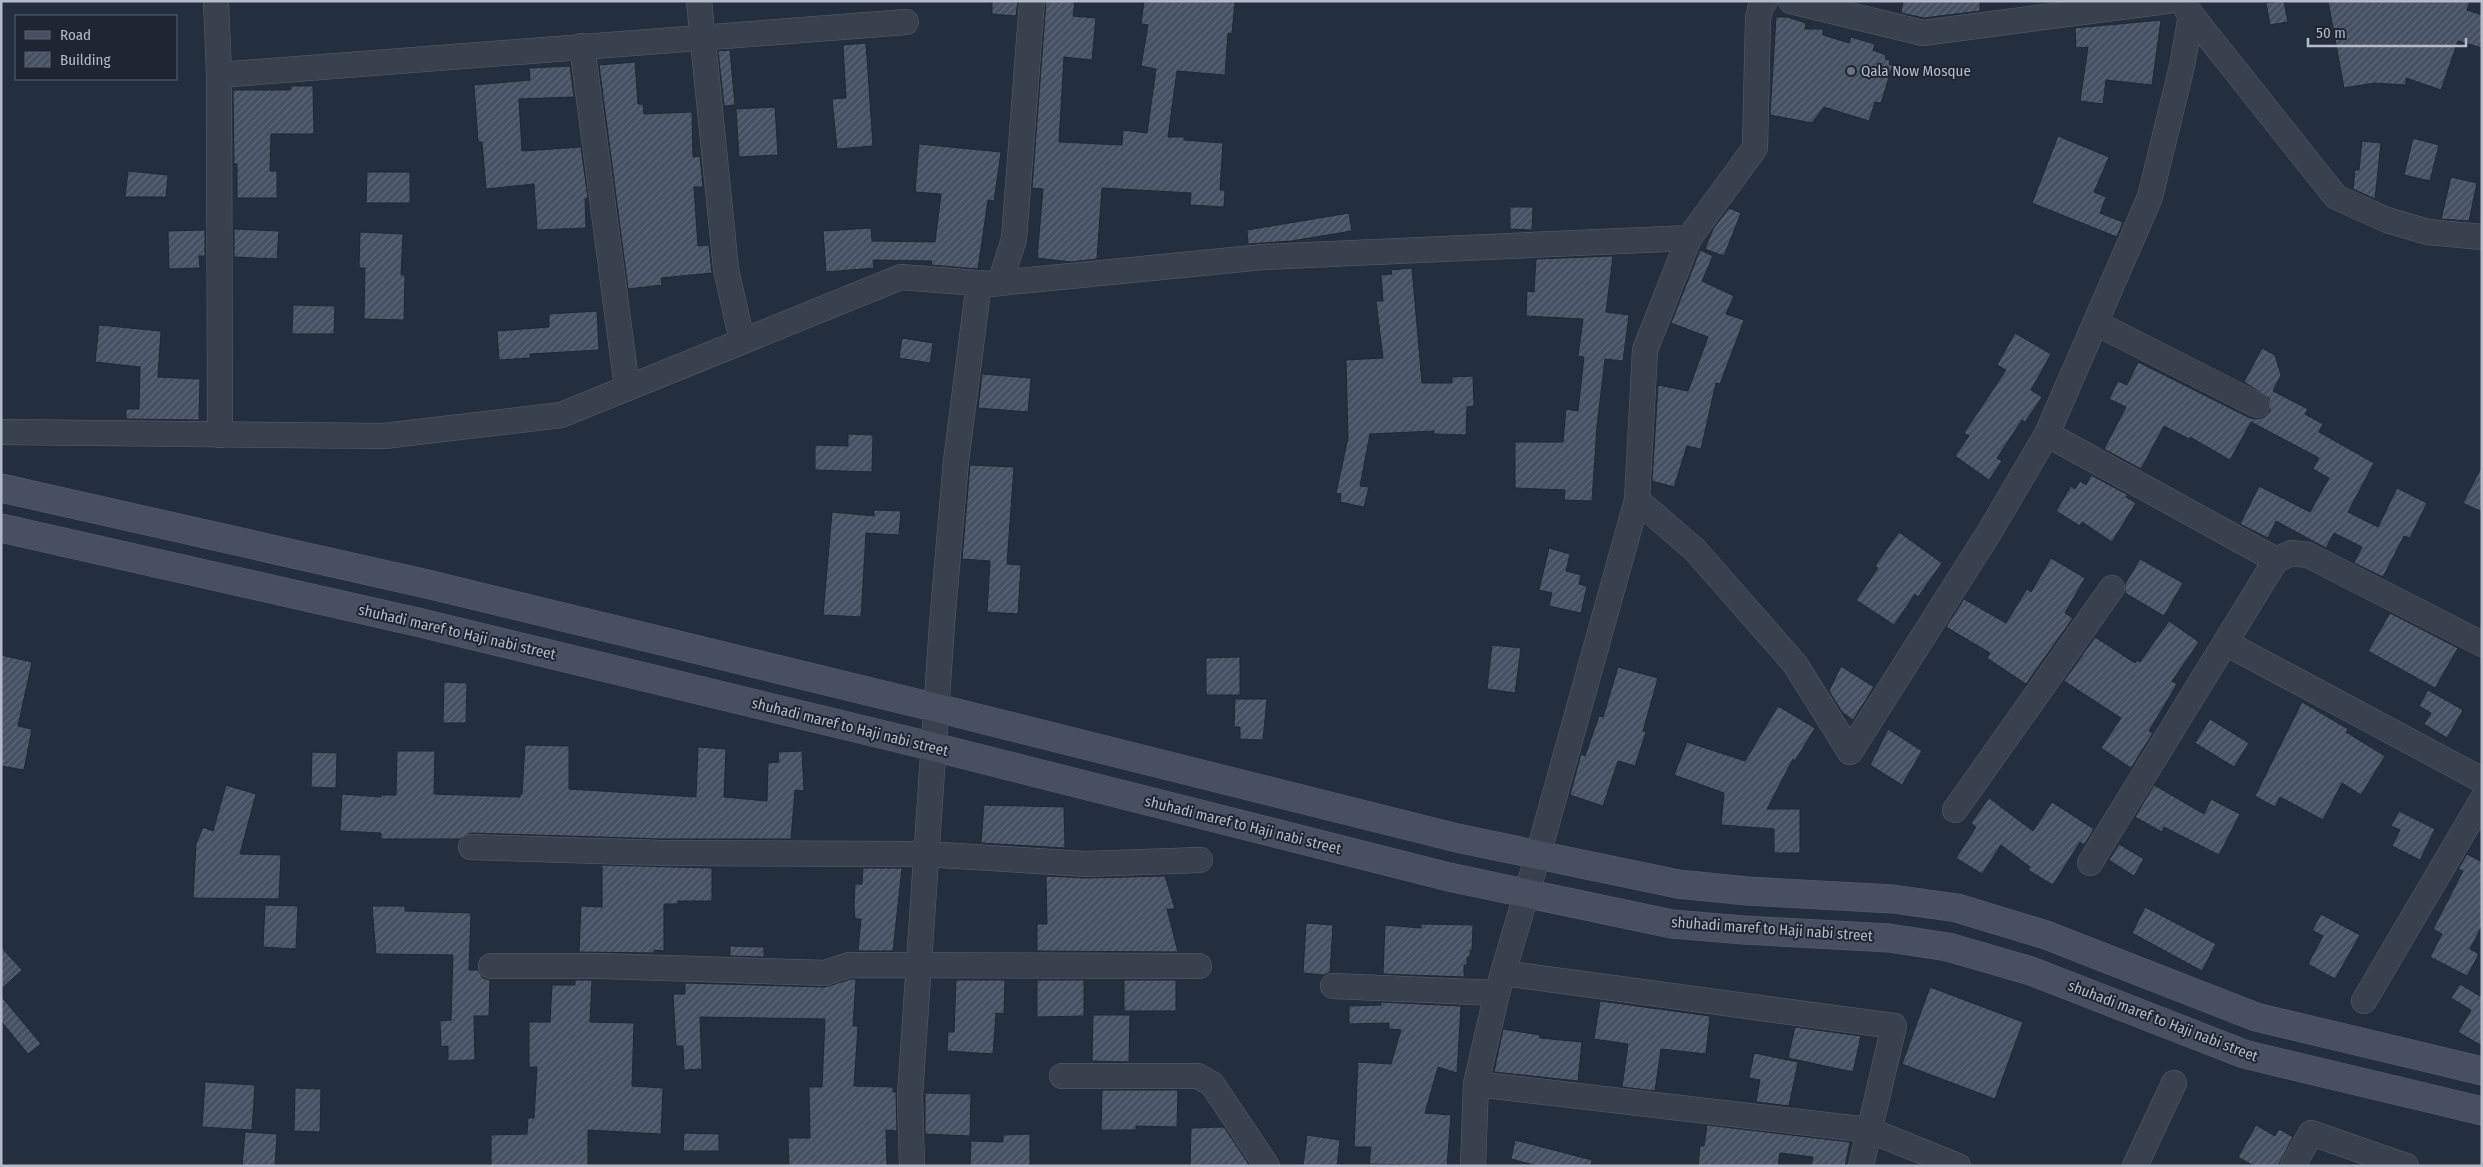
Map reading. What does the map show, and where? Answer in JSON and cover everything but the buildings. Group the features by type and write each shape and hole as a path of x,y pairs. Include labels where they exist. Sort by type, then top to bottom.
{"main road":[{"path":"1,488 427,584 937,708 1457,838 1678,884 1747,891 1893,899 1957,908 2046,935 2256,1017 2482,1071"},
{"name":"shuhadi maref to Haji nabi street","path":"1,528 417,622 934,748 1449,877 1672,924 1889,938 1948,947 2031,971 2244,1054 2482,1111"}],"street":[{"path":"216,1 219,75 220,435"},
{"path":"700,1 726,270 742,342"},
{"path":"912,1166 910,1095 918,966 942,624 956,461 989,283 1014,239 1032,1"},
{"path":"1473,1166 1476,1084 1500,983 1538,855 1637,500 1644,350 1689,238 1755,148 1758,18 1762,2 1765,1"},
{"path":"1792,1 1923,33 2124,4 2167,1"},
{"path":"1637,500 1695,550 1795,664 1850,752 1990,532 2047,434 2150,197 2182,66 2186,8"},
{"path":"2186,8 2336,198 2387,220 2428,232 2482,238"},
{"path":"219,75 703,36 906,22"},
{"path":"582,46 627,388"},
{"path":"1,432 394,435 562,415 901,277 989,283 1263,257 1689,238"},
{"path":"2096,323 2257,405"},
{"path":"2047,434 2276,560"},
{"path":"2090,863 2276,560 2292,553 2308,556 2482,644"},
{"path":"1955,810 2112,588"},
{"path":"2226,642 2482,780"},
{"path":"2364,1002 2482,800"},
{"path":"471,847 662,853 925,854 1086,864 1200,860"},
{"path":"491,966 600,966 825,972 849,966 1200,966"},
{"path":"1333,986 1500,983 1894,1026 1861,1166"},
{"path":"1062,1076 1198,1076 1205,1079 1212,1084 1267,1166"},
{"path":"2135,1166 2174,1082"},
{"path":"1476,1084 1870,1130 1958,1166"},
{"path":"2293,1166 2311,1133 2406,1166"}],"place":[{"name":"Qala Now Mosque","path":"1851,71"}]}
